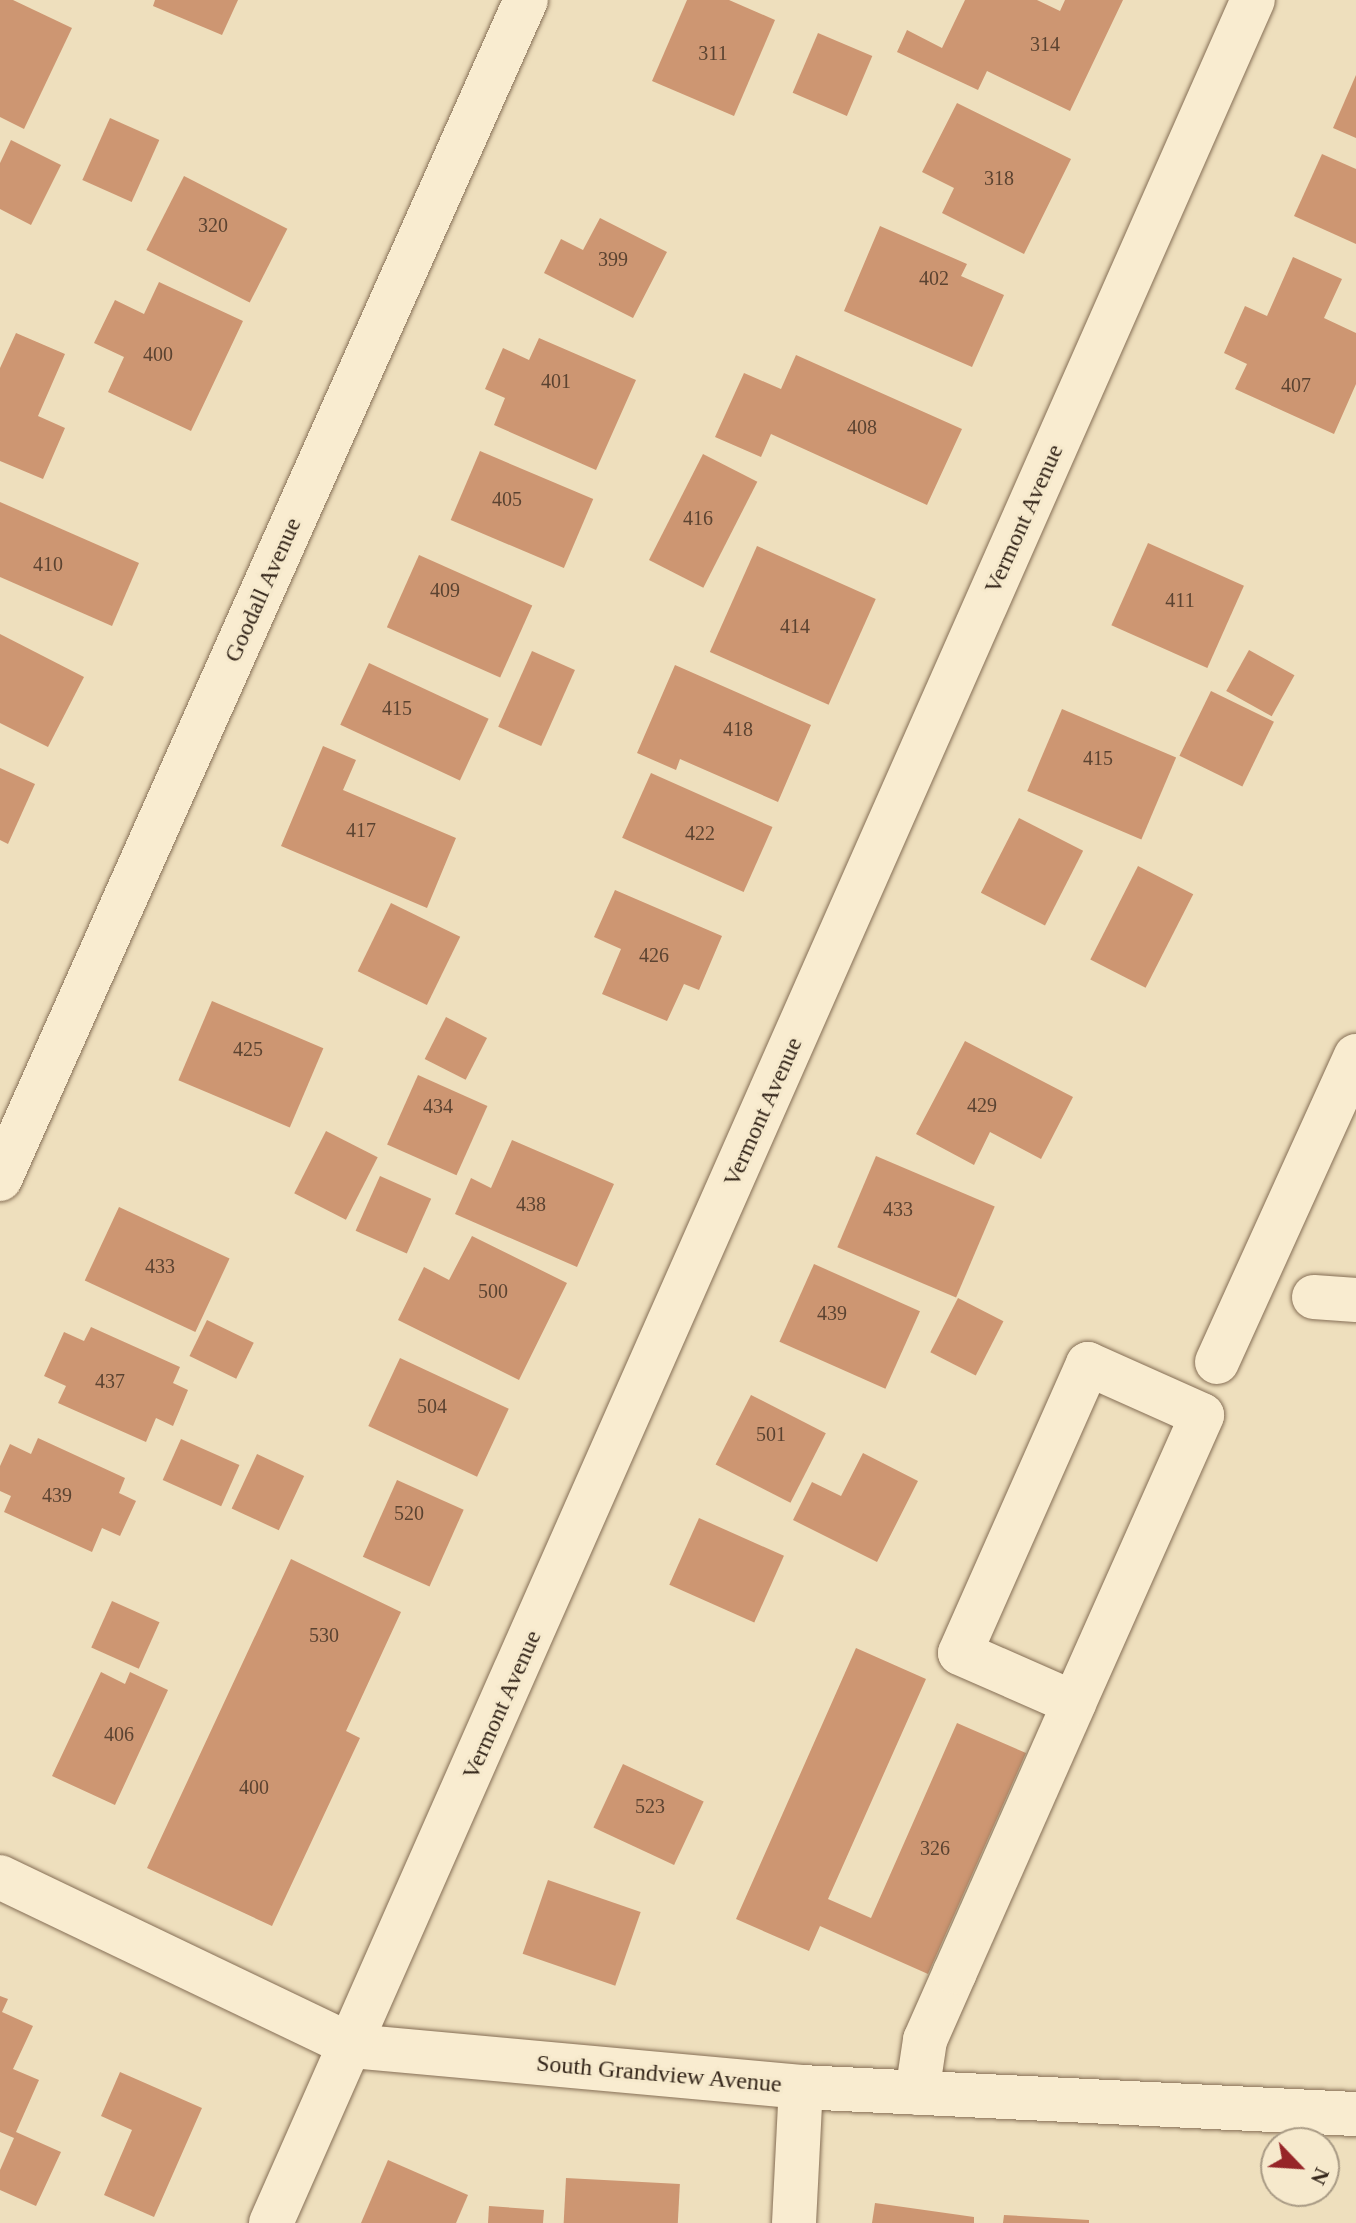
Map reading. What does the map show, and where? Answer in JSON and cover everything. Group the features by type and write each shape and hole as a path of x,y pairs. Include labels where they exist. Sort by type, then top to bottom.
{"street":[{"name":"Goodall Avenue","path":"0,1179 526,0"},
{"name":"Vermont Avenue","path":"271,2223 352,2046 1253,0"},
{"path":"1217,1362 1356,1056"},
{"path":"917,2093 925,2040 1202,1415 1088,1364 960,1653 1074,1703"},
{"name":"South Grandview Avenue","path":"0,1877 352,2046 801,2087 1356,2114"},
{"path":"794,2223 801,2087"}],"building":[{"path":"0,0 13,0 72,28 24,129 0,117"},
{"path":"155,0 238,0 222,35 153,6"},
{"path":"687,0 729,0 775,20 734,116 652,81"},
{"path":"965,0 1037,0 1060,11 1065,0 1123,0 1070,111 987,71 978,90 897,52 907,30 942,48"},
{"path":"818,33 872,56 847,116 793,93"},
{"path":"1356,75 1356,138 1333,128"},
{"path":"957,103 1071,159 1024,254 942,213 954,188 922,172"},
{"path":"110,118 159,140 132,202 82,180"},
{"path":"11,140 61,165 31,225 0,209 0,163"},
{"path":"1322,154 1356,169 1356,244 1294,216"},
{"path":"184,176 287,229 250,303 146,250"},
{"path":"600,218 667,252 633,318 544,273 561,239 583,250"},
{"path":"880,226 967,264 961,276 1004,295 972,367 844,311"},
{"path":"1293,257 1342,279 1324,318 1356,333 1356,384 1334,434 1235,389 1247,364 1224,353 1245,306 1267,316"},
{"path":"159,282 243,321 191,431 108,392 124,357 94,343 115,300 144,314"},
{"path":"16,333 65,354 38,416 65,428 43,479 0,461 0,368"},
{"path":"539,338 636,380 596,470 494,425 505,398 485,389 503,348 529,360"},
{"path":"796,355 962,429 927,505 771,434 761,457 715,437 744,373 781,389"},
{"path":"480,451 593,499 564,568 451,520"},
{"path":"703,454 757,482 703,588 649,560"},
{"path":"0,502 139,563 112,626 0,577"},
{"path":"1148,543 1244,586 1207,668 1111,625"},
{"path":"757,546 876,599 829,705 710,652"},
{"path":"419,555 532,605 500,678 387,627"},
{"path":"0,634 84,677 48,747 0,723"},
{"path":"1249,650 1294,675 1272,716 1226,691"},
{"path":"532,651 575,670 541,746 498,727"},
{"path":"369,663 489,719 460,780 340,725"},
{"path":"675,665 811,725 778,802 680,759 676,770 637,753"},
{"path":"1211,691 1274,722 1242,786 1179,756"},
{"path":"1062,709 1176,757 1141,839 1027,791"},
{"path":"323,746 356,760 343,790 456,838 427,908 281,846"},
{"path":"0,768 35,784 8,844 0,840"},
{"path":"651,773 773,827 744,892 622,838"},
{"path":"1019,818 1083,851 1045,926 981,893"},
{"path":"1138,866 1193,894 1146,988 1090,960"},
{"path":"615,890 722,936 699,990 684,984 667,1021 602,994 621,949 594,937"},
{"path":"391,903 460,937 427,1005 358,971"},
{"path":"212,1001 323,1048 290,1127 178,1080"},
{"path":"446,1017 487,1038 466,1080 425,1059"},
{"path":"965,1041 1073,1097 1041,1159 990,1132 974,1165 916,1134"},
{"path":"418,1075 487,1106 457,1175 387,1144"},
{"path":"326,1131 378,1157 346,1220 294,1193"},
{"path":"512,1140 614,1184 577,1267 455,1214 471,1178 491,1188"},
{"path":"876,1156 995,1206 956,1298 837,1247"},
{"path":"380,1176 431,1199 407,1254 356,1231"},
{"path":"119,1207 230,1259 195,1332 85,1280"},
{"path":"472,1236 567,1283 519,1380 398,1320 424,1267 449,1280"},
{"path":"814,1264 920,1311 885,1389 779,1342"},
{"path":"958,1298 1003,1321 976,1376 930,1352"},
{"path":"207,1320 254,1343 236,1379 189,1356"},
{"path":"91,1327 180,1367 173,1383 188,1390 173,1426 156,1418 146,1442 58,1403 66,1386 44,1376 64,1332 84,1341"},
{"path":"400,1358 509,1409 477,1477 368,1426"},
{"path":"751,1395 826,1433 790,1503 716,1464"},
{"path":"38,1438 125,1478 119,1493 136,1501 120,1536 102,1528 92,1552 4,1512 11,1496 0,1491 0,1466 10,1444 31,1454"},
{"path":"181,1439 239,1465 221,1506 163,1480"},
{"path":"863,1453 918,1481 877,1562 793,1520 812,1482 841,1496"},
{"path":"257,1454 304,1476 279,1530 232,1508"},
{"path":"397,1480 464,1510 430,1586 363,1557"},
{"path":"699,1518 784,1556 754,1623 669,1585"},
{"path":"291,1559 401,1612 346,1731 360,1738 272,1926 147,1868"},
{"path":"112,1601 160,1622 139,1669 91,1648"},
{"path":"856,1648 926,1679 828,1899 871,1918 957,1723 1026,1753 928,1974 820,1926 809,1951 736,1919"},
{"path":"101,1672 125,1684 130,1672 168,1690 115,1805 52,1776"},
{"path":"623,1764 704,1802 674,1865 593,1827"},
{"path":"548,1880 641,1912 615,1986 523,1954"},
{"path":"0,1996 8,1999 2,2012 33,2026 13,2069 39,2080 16,2132 61,2152 36,2206 0,2190 0,2170 14,2138 0,2132"},
{"path":"120,2072 202,2108 154,2217 104,2195 132,2130 101,2116"},
{"path":"388,2160 468,2195 456,2223 361,2223"},
{"path":"566,2178 680,2184 678,2223 564,2223"},
{"path":"875,2203 974,2217 974,2223 872,2223"},
{"path":"489,2206 544,2210 543,2223 488,2223"},
{"path":"1004,2215 1089,2220 1089,2223 1003,2223"}]}
